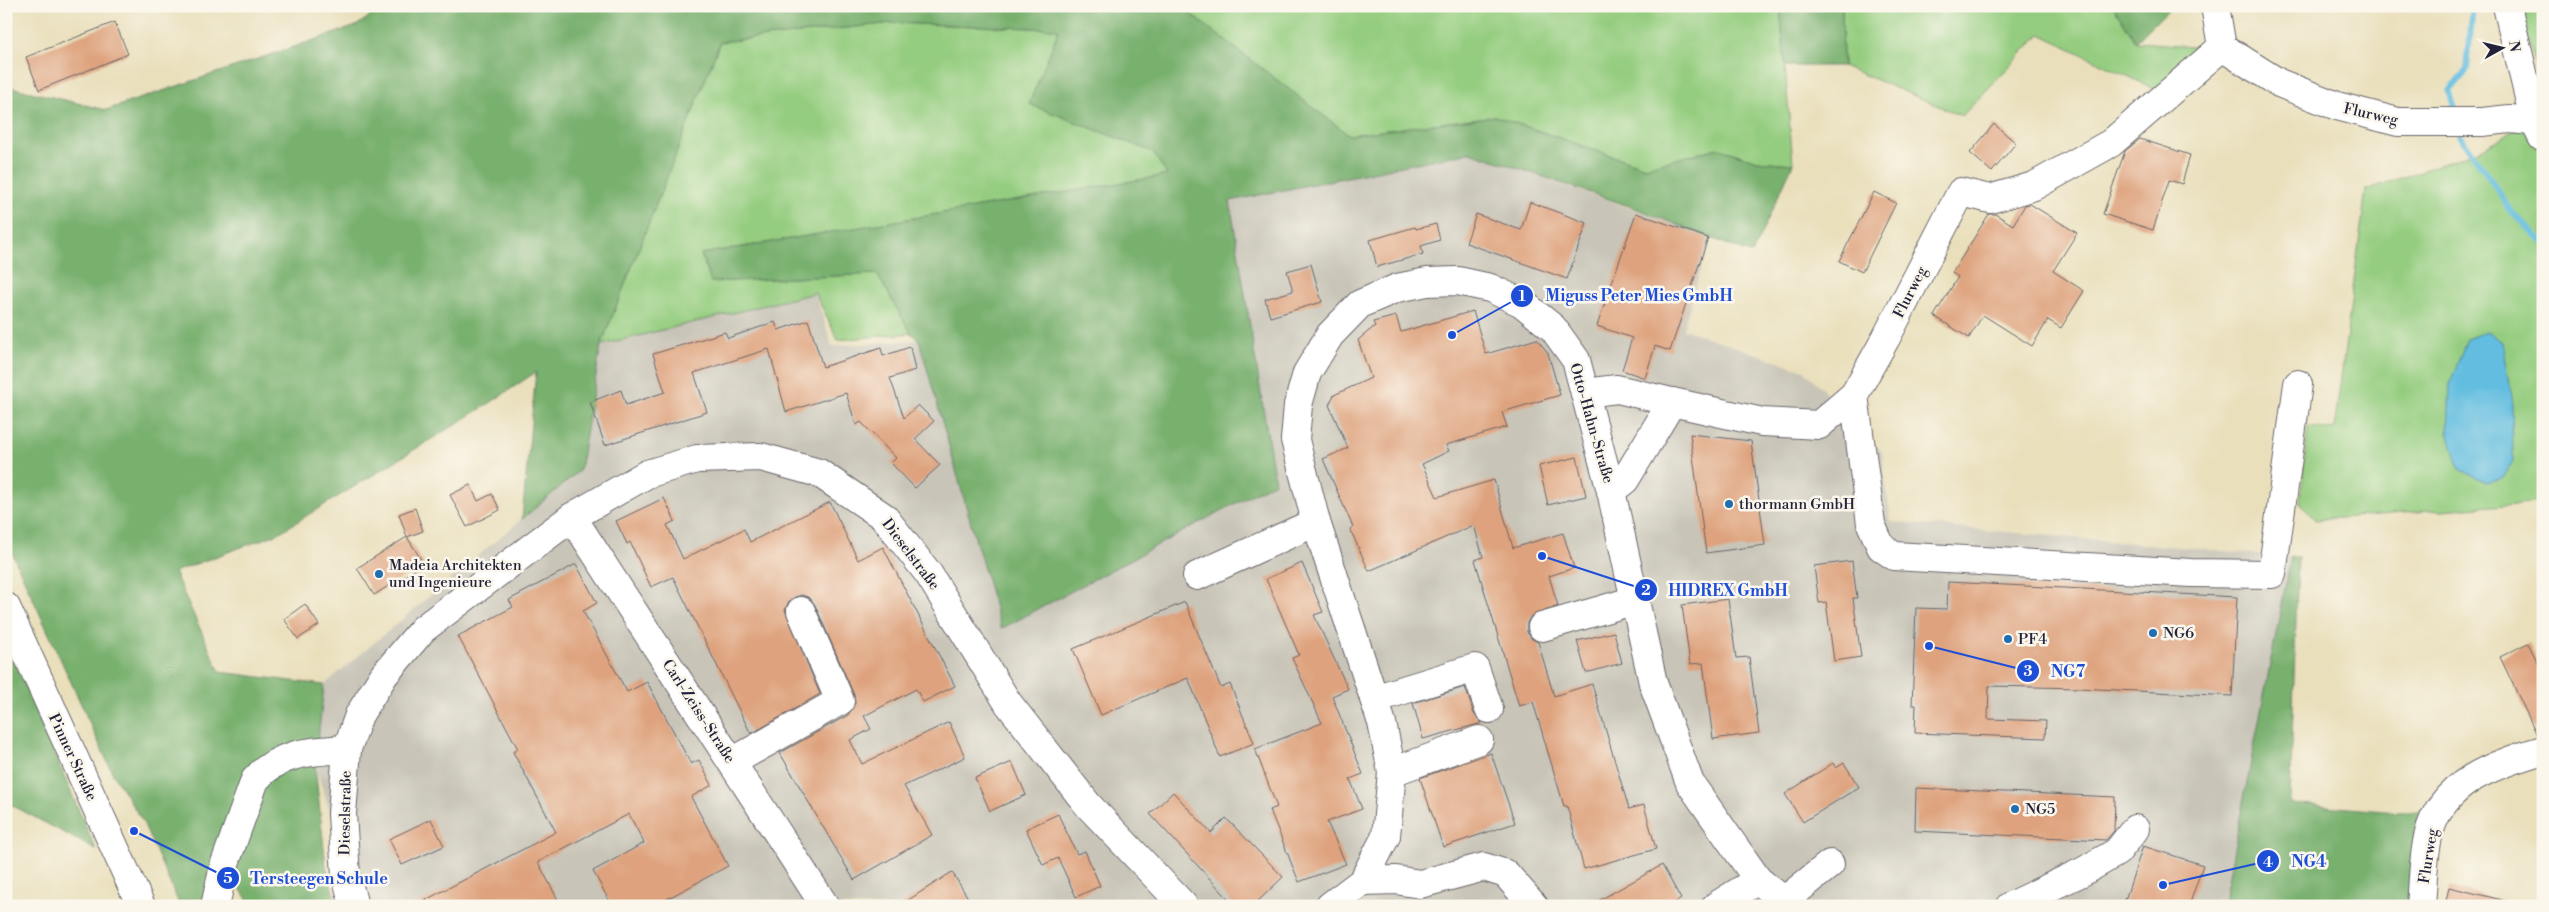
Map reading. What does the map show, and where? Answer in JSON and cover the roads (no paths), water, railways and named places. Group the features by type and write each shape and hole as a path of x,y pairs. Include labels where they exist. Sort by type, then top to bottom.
{"street":[{"path":"2215,6 2222,47"},
{"name":"Flurweg","path":"2507,6 2540,128"},
{"name":"Flurweg","path":"1585,393 1617,389 1762,422 1819,425 1854,395 1886,338 1961,192 1990,199 2042,181 2111,143 2222,47 2279,83 2337,106 2398,122 2472,122 2510,119 2540,128"},
{"name":"Otto-Hahn-Straße","path":"1330,906 1363,881 1386,836 1392,772 1374,700 1316,522 1294,440 1298,405 1307,373 1330,335 1360,304 1397,288 1427,282 1458,282 1490,288 1522,303 1553,328 1576,360 1611,491 1653,683 1690,783 1758,880"},
{"path":"1854,395 1872,524 1881,547 1894,556 2191,573 2272,574 2298,384"},
{"path":"1611,491 1624,480 1672,402"},
{"name":"Dieselstraße","path":"354,906 346,875 342,814 347,748 359,715 384,675 423,629 572,517 647,474 697,459 761,457 819,473 884,517 928,573 1008,703 1088,805 1184,906"},
{"name":"Carl-Zeiss-Straße","path":"572,517 825,906"},
{"path":"1197,576 1316,522"},
{"path":"1542,627 1636,600"},
{"name":"Pinner Straße","path":"6,607 141,906"},
{"path":"732,762 840,701 801,611"},
{"path":"1374,700 1475,668 1489,709"},
{"path":"1392,772 1479,740"},
{"name":"Dieselstraße","path":"215,906 224,866 255,780 265,768 288,756 347,748"},
{"name":"Flurweg","path":"2421,906 2427,838 2432,822 2443,803 2459,786 2483,770 2543,750"},
{"path":"2010,906 2084,871 2117,852 2135,829"},
{"path":"1716,906 1758,880 1787,903 1830,864"},
{"path":"1363,881 1396,880 1420,884 1484,867 1506,874 1534,906"}],"water":[{"path":"2487,331 2502,342 2512,404 2513,462 2503,478 2486,482 2459,469 2448,432 2450,383 2467,339"}],"waterway":[{"path":"2457,115 2449,91 2467,69 2473,6"},
{"path":"2459,127 2460,137 2486,172 2509,209 2543,242"},
{"path":"2538,906 2543,901"}],"place":[{"name":"Miguss Peter Mies GmbH","path":"1452,335"},
{"name":"thormann GmbH","path":"1729,504"},
{"name":"HIDREX GmbH","path":"1542,556"},
{"name":"Madeia Architekten und Ingenieure","path":"379,574"},
{"name":"NG6","path":"2153,633"},
{"name":"PF4","path":"2008,639"},
{"name":"NG7","path":"1929,646"},
{"name":"NG5","path":"2015,809"},
{"name":"Tersteegen Schule","path":"134,831"},
{"name":"NG4","path":"2163,885"}]}
